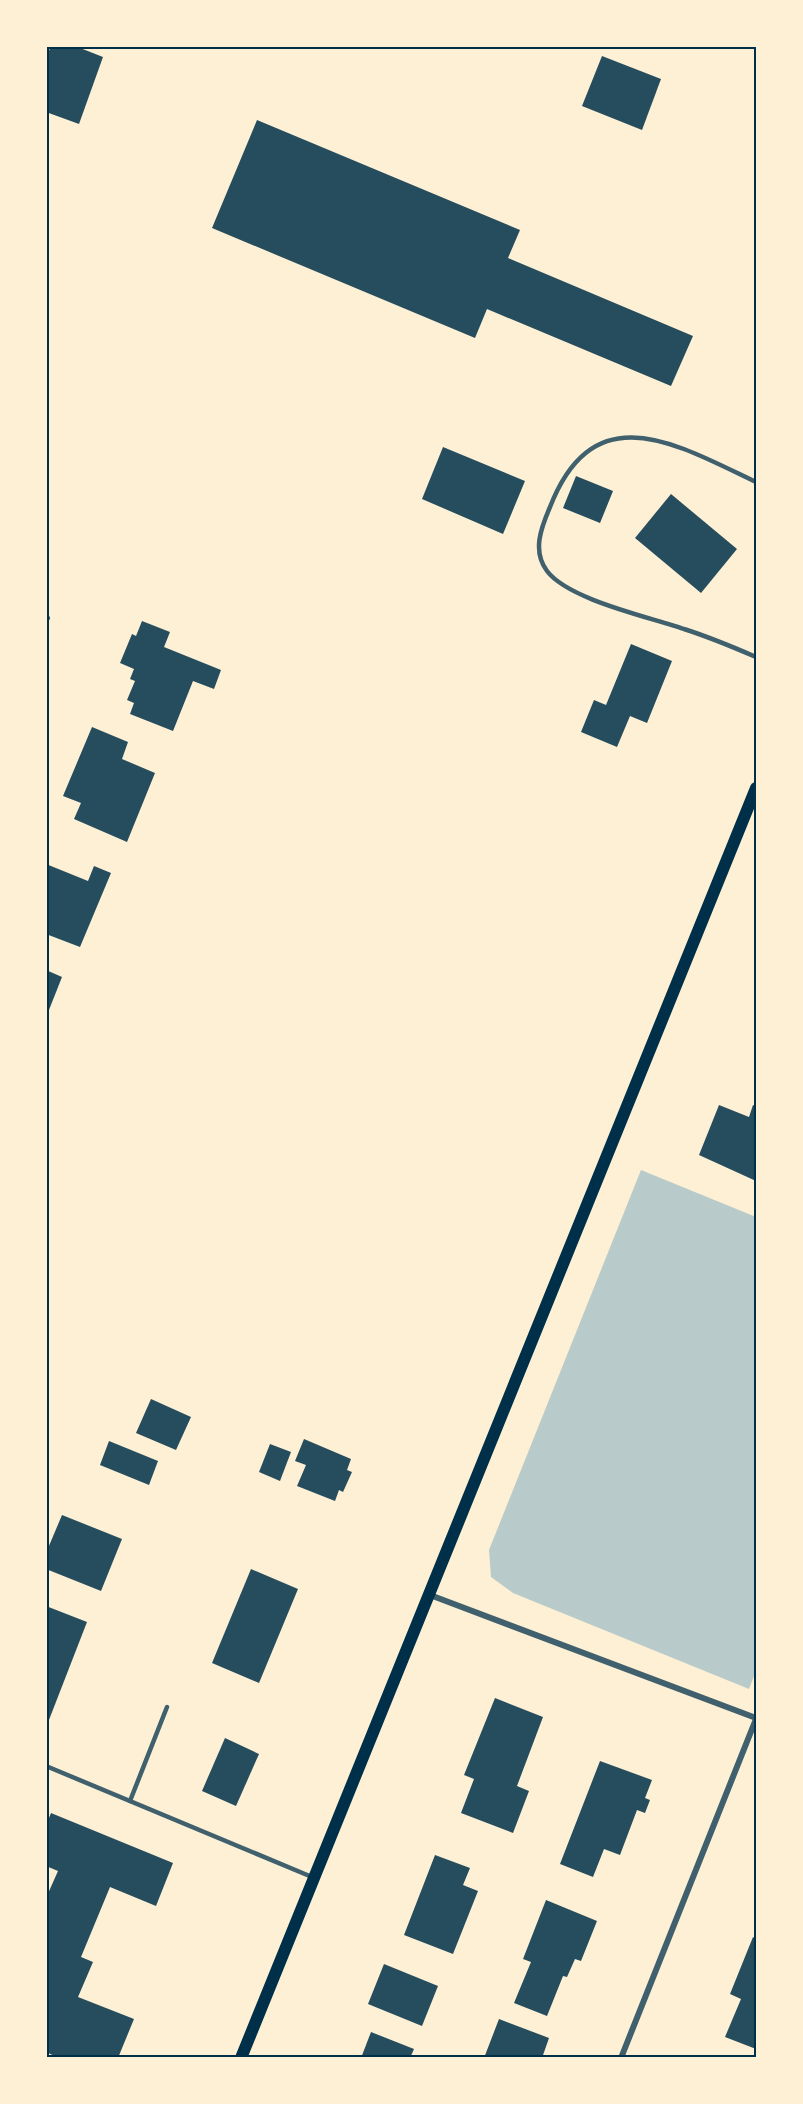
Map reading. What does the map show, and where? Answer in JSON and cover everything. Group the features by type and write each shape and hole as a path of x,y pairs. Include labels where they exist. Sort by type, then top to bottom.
{"main road":[{"path":"241,2058 753,808 756,788"}],"street":[{"path":"430,1595 756,1719 621,2058"}],"lane":[{"path":"756,482 695,452 642,437 603,441 578,457 560,482 540,533 539,555 548,572 569,589 630,613 686,629 756,657"},
{"path":"130,1801 167,1707"},
{"path":"46,1766 314,1878"}],"shaded area":[{"path":"641,1170 756,1217 756,1671 749,1689 513,1593 491,1577 489,1550"}],"building":[{"path":"51,46 75,46 103,57 79,124 46,112 46,58"},
{"path":"602,56 661,79 642,130 582,106"},
{"path":"257,120 520,230 508,258 693,336 671,386 487,309 475,338 212,228"},
{"path":"443,447 525,481 503,534 422,499"},
{"path":"576,476 613,491 600,523 563,508"},
{"path":"671,494 737,549 701,593 635,538"},
{"path":"142,621 170,632 164,647 221,670 214,689 193,681 173,731 130,714 134,703 127,700 135,681 130,679 134,669 120,663 132,634 136,636"},
{"path":"631,644 672,661 647,723 630,716 617,747 581,732 594,700 606,705"},
{"path":"92,727 128,742 122,759 155,773 127,842 74,819 81,803 63,796"},
{"path":"46,864 88,881 94,866 111,873 80,947 46,934"},
{"path":"46,970 62,977 47,1015 46,1015"},
{"path":"719,1105 749,1117 753,1105 756,1106 756,1181 699,1155"},
{"path":"151,1399 191,1417 176,1450 136,1433"},
{"path":"304,1439 351,1459 347,1470 352,1472 343,1492 339,1490 335,1501 297,1486 306,1465 295,1461"},
{"path":"109,1441 158,1461 149,1485 100,1465"},
{"path":"270,1444 291,1452 280,1481 259,1472"},
{"path":"62,1515 122,1539 101,1591 46,1569 46,1553"},
{"path":"251,1569 298,1589 259,1683 212,1663"},
{"path":"46,1606 87,1622 47,1725 46,1725"},
{"path":"495,1698 543,1717 517,1786 529,1791 513,1833 461,1813 474,1779 464,1775"},
{"path":"225,1738 259,1754 236,1806 202,1791"},
{"path":"600,1761 652,1780 645,1798 650,1800 645,1813 637,1810 620,1855 604,1849 593,1877 560,1864"},
{"path":"51,1813 173,1863 156,1906 110,1887 81,1957 93,1962 78,1997 134,2019 118,2058 59,2058 46,2052 46,1898 58,1871 46,1866 46,1825"},
{"path":"435,1855 470,1868 463,1885 478,1891 453,1954 404,1935"},
{"path":"546,1900 597,1921 581,1961 575,1959 567,1977 563,1976 547,2016 514,2003 531,1962 523,1959"},
{"path":"753,1937 756,1939 756,2049 725,2037 741,1999 730,1994"},
{"path":"384,1964 438,1986 422,2026 368,2004"},
{"path":"499,2019 549,2038 542,2058 484,2058"},
{"path":"371,2032 414,2049 410,2058 361,2058"}]}
